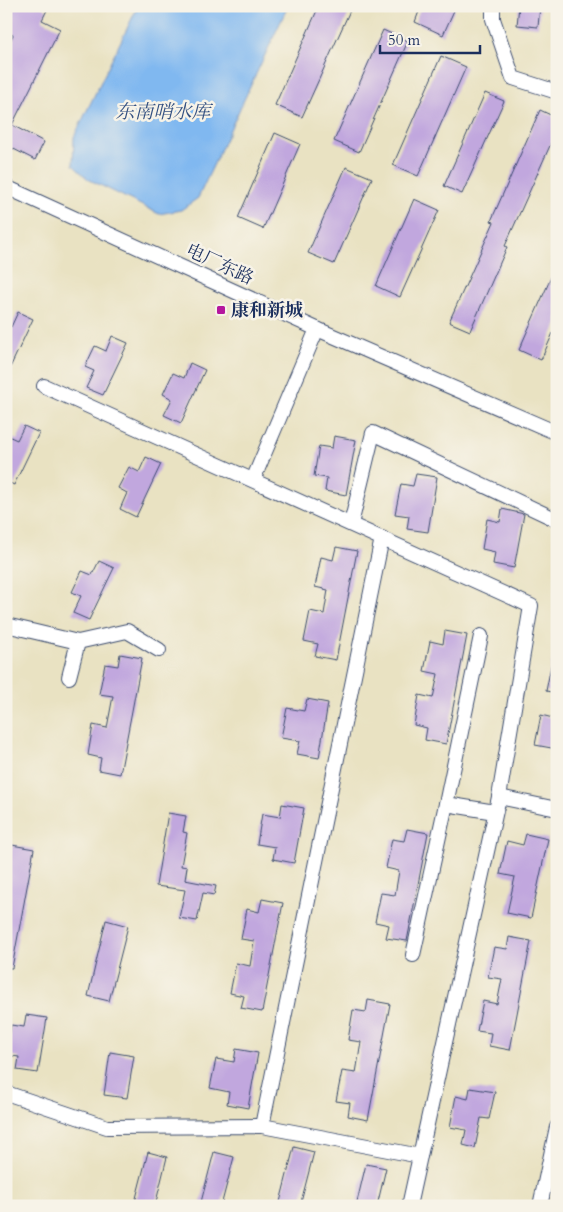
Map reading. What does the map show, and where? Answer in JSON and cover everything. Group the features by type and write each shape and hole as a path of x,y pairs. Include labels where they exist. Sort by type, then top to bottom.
{"street":[{"path":"493,6 493,19 513,78 557,92"},
{"name":"电厂东路","path":"6,188 317,329 557,433"},
{"path":"253,480 317,329"},
{"path":"44,386 531,606 499,797 410,1206"},
{"path":"351,524 373,433 557,520"},
{"path":"262,1126 382,538"},
{"path":"6,625 78,642 127,631 158,650"},
{"path":"413,955 481,636"},
{"path":"69,677 78,642"},
{"path":"499,797 557,809"},
{"path":"446,804 495,812"},
{"path":"6,1093 107,1127 262,1126 420,1156"},
{"path":"540,1206 557,1128"}],"water":[{"name":"东南哨水库","path":"138,6 288,6 198,198 181,210 159,214 88,179 73,165 74,137"}],"building":[{"path":"6,6 40,6 47,10 42,20 60,29 12,125 44,142 35,160 6,145 6,49 13,35 6,31"},
{"path":"319,6 352,6 302,117 275,105"},
{"path":"421,6 456,6 443,35 415,22"},
{"path":"519,6 540,6 538,27 517,25"},
{"path":"383,30 408,41 359,152 334,141"},
{"path":"441,56 466,67 418,176 393,165"},
{"path":"485,93 504,101 462,194 444,186"},
{"path":"540,110 557,118 557,130 505,246 507,247 470,331 449,322 494,222 491,221"},
{"path":"275,133 300,144 263,229 238,218"},
{"path":"346,167 372,178 334,264 308,253"},
{"path":"414,199 439,210 400,297 376,286"},
{"path":"557,264 557,324 541,360 519,350"},
{"path":"18,312 33,319 6,376 6,324 11,327"},
{"path":"112,336 128,343 103,395 86,388 94,371 85,367 95,346 106,351"},
{"path":"190,363 205,370 181,423 164,415 172,399 163,394 173,373 184,378"},
{"path":"24,426 39,433 14,485 6,481 6,435 17,440"},
{"path":"334,436 356,440 346,495 325,491 327,478 314,476 319,446 332,448"},
{"path":"146,457 161,464 136,517 120,509 127,493 118,488 129,467 139,472"},
{"path":"416,474 437,477 428,532 407,529 409,516 395,514 401,484 413,486"},
{"path":"502,509 524,514 514,568 493,564 495,552 482,549 487,519 500,522"},
{"path":"336,547 357,551 336,660 315,656 318,644 304,641 310,611 324,614 328,590 315,587 321,557 333,560"},
{"path":"99,561 114,568 89,620 73,613 81,596 72,592 82,571 92,575"},
{"path":"445,631 467,635 446,744 425,740 427,728 414,725 419,695 433,698 438,674 424,671 430,641 443,644"},
{"path":"120,654 142,658 120,774 99,770 101,758 88,755 93,725 107,728 113,696 99,694 105,664 118,666"},
{"path":"552,661 557,662 557,693 546,691"},
{"path":"307,699 328,703 319,758 297,754 300,741 281,738 287,708 304,711"},
{"path":"541,715 557,719 557,749 535,745"},
{"path":"282,804 304,808 294,863 273,859 275,847 257,844 262,814 280,817"},
{"path":"168,813 186,816 183,832 187,833 181,866 187,867 185,880 216,886 214,895 203,893 197,921 179,918 185,890 156,886"},
{"path":"407,829 428,833 407,941 386,938 389,925 375,922 381,893 395,895 399,871 386,868 392,839 404,841"},
{"path":"526,834 548,839 531,918 507,913 515,877 500,874 507,841 523,845"},
{"path":"12,845 34,849 12,968 6,968 6,856 10,857"},
{"path":"262,899 283,903 262,1012 241,1008 244,996 230,993 236,963 250,966 254,941 241,939 247,909 259,912"},
{"path":"106,920 128,926 109,1001 88,996"},
{"path":"509,937 531,941 510,1050 489,1046 491,1033 477,1031 483,1001 497,1004 502,979 488,977 494,947 507,949"},
{"path":"368,1000 390,1004 368,1120 348,1116 350,1103 336,1101 342,1071 356,1073 361,1042 348,1040 353,1010 366,1012"},
{"path":"26,1015 47,1018 38,1073 17,1070 19,1057 6,1055 11,1025 24,1027"},
{"path":"236,1049 258,1053 248,1108 227,1104 229,1092 210,1088 216,1059 234,1062"},
{"path":"110,1052 134,1056 127,1098 104,1095"},
{"path":"470,1088 495,1092 489,1119 481,1118 475,1148 463,1145 466,1130 450,1127 456,1096 468,1099"},
{"path":"294,1147 314,1152 300,1206 279,1206"},
{"path":"148,1152 167,1157 155,1206 134,1206"},
{"path":"214,1152 234,1157 221,1206 200,1206"},
{"path":"366,1164 386,1168 377,1206 356,1206"}],"place":[{"name":"康和新城","path":"221,310"}]}
